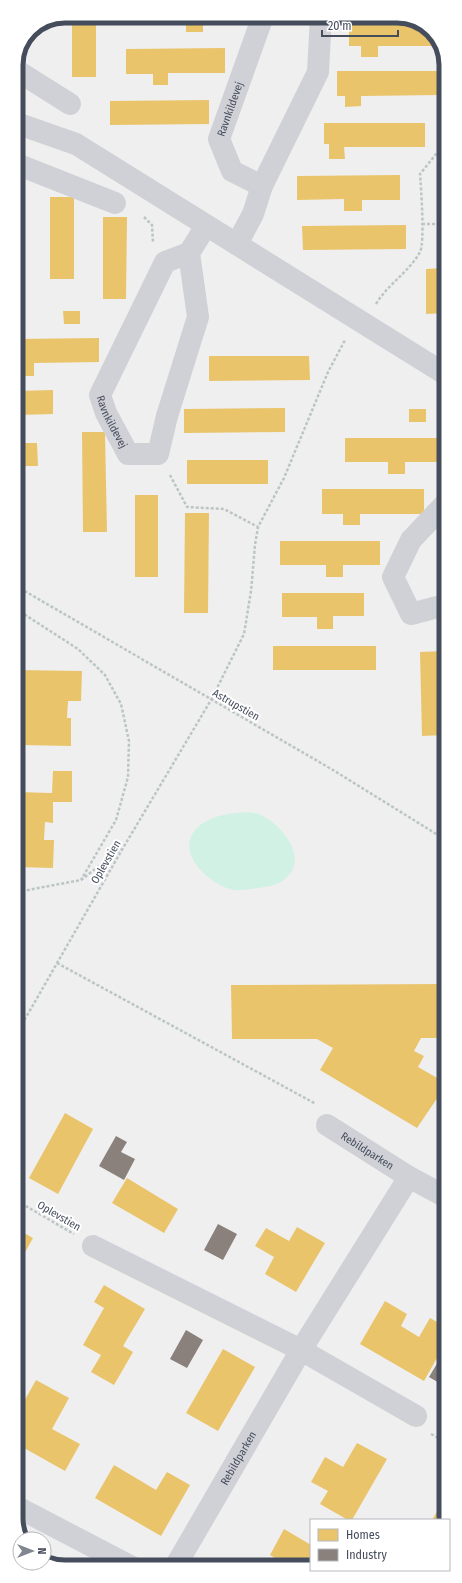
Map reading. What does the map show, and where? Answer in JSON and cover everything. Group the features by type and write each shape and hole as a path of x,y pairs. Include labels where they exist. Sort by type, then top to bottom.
{"street":[{"name":"Ravnkildevej","path":"260,23 219,139 232,171 262,186"},
{"path":"237,244 253,214 262,186 318,72 322,23"},
{"path":"23,74 70,104"},
{"path":"23,125 76,144 439,370"},
{"path":"23,166 115,203"},
{"path":"165,262 189,253 206,226"},
{"path":"158,454 166,416 198,317 189,253"},
{"name":"Ravnkildevej","path":"158,454 128,454 106,413 100,395 165,262"},
{"path":"439,510 411,540 393,577 411,614 439,607"},
{"name":"Rebildparken","path":"327,1125 409,1177 439,1193"},
{"name":"Rebildparken","path":"179,1560 301,1350 409,1177"},
{"path":"93,1246 301,1350 416,1416"},
{"path":"23,1509 119,1560"}],"path":[{"path":"364,324 382,293 408,268 421,251 422,224 420,174 439,150"},
{"path":"115,203 142,214 152,225 153,242 165,262"},
{"path":"422,224 439,224 439,267"},
{"name":"Oplevstien","path":"23,1022 123,848 211,700 244,634 251,591 258,526 284,478 328,372 350,331 364,324"},
{"path":"158,454 187,507 224,509 258,526"},
{"name":"Astrupstien","path":"23,590 333,770 439,836"},
{"path":"23,614 78,649 105,675 121,704 129,741 128,777 116,820 81,880"},
{"path":"23,891 81,880 123,848"},
{"path":"57,963 325,1109 327,1125"},
{"name":"Oplevstien","path":"23,1205 93,1246"}],"green space":[{"path":"249,812 260,814 275,824 282,831 292,846 295,863 291,873 277,884 262,888 234,890 215,882 198,868 189,849 190,839 195,830 206,821 227,814"}],"building: Homes":[{"path":"72,23 96,23 96,77 72,77"},
{"path":"186,23 203,23 203,32 186,32"},
{"path":"349,23 400,23 413,26 425,33 434,46 378,46 378,57 361,57 361,46 349,46"},
{"path":"225,48 225,73 168,73 168,85 153,85 153,74 126,74 126,49"},
{"path":"337,71 439,71 439,95 361,96 361,106 345,107 345,96 337,96"},
{"path":"209,100 209,124 110,125 110,101"},
{"path":"324,123 425,123 425,147 344,147 345,159 329,159 329,144 324,144"},
{"path":"400,175 400,200 362,200 362,211 344,211 344,199 297,200 297,176"},
{"path":"50,197 74,197 74,279 50,279"},
{"path":"103,217 127,217 126,299 103,299"},
{"path":"406,225 406,249 303,250 302,226"},
{"path":"439,268 439,313 426,314 426,269"},
{"path":"63,311 80,311 80,324 64,324"},
{"path":"99,338 99,362 34,363 34,376 23,376 23,339"},
{"path":"209,356 309,356 310,380 209,381"},
{"path":"53,390 53,414 23,415 23,391"},
{"path":"285,408 285,432 184,433 184,409"},
{"path":"409,409 426,409 426,422 409,422"},
{"path":"82,432 105,432 107,532 83,532"},
{"path":"345,438 439,438 439,462 405,462 405,474 388,474 388,462 345,462"},
{"path":"23,443 37,443 38,466 23,466"},
{"path":"187,460 268,460 268,484 187,484"},
{"path":"322,489 424,489 424,514 360,514 360,525 343,525 343,514 322,514"},
{"path":"135,495 158,495 158,577 135,577"},
{"path":"185,513 209,513 208,613 184,613"},
{"path":"280,541 380,541 380,565 343,565 343,577 326,577 326,565 280,565"},
{"path":"282,593 364,593 364,616 333,616 333,629 317,629 317,617 282,617"},
{"path":"273,646 376,646 376,670 273,670"},
{"path":"439,651 439,735 422,736 420,652"},
{"path":"23,670 82,671 81,701 68,701 67,718 71,718 71,746 23,745"},
{"path":"53,771 72,771 72,802 53,802 53,823 45,822 44,840 54,840 53,868 23,867 23,792 52,793"},
{"path":"439,984 439,1038 421,1038 414,1051 424,1056 418,1067 439,1079 439,1095 417,1128 320,1070 333,1048 317,1039 232,1039 231,985"},
{"path":"65,1113 93,1129 58,1194 29,1178"},
{"path":"127,1178 178,1209 164,1233 112,1203"},
{"path":"297,1227 325,1243 296,1292 265,1274 274,1257 255,1246 266,1228 289,1241"},
{"path":"23,1232 33,1238 23,1256"},
{"path":"104,1285 145,1309 123,1346 133,1352 114,1385 91,1372 101,1355 83,1345 104,1308 94,1302"},
{"path":"385,1301 407,1314 401,1326 419,1337 430,1318 439,1323 439,1354 424,1381 360,1344"},
{"path":"223,1349 255,1367 218,1431 186,1413"},
{"path":"36,1380 69,1398 52,1429 80,1444 65,1471 23,1447 23,1403"},
{"path":"357,1443 387,1459 353,1519 346,1519 320,1504 328,1491 311,1482 325,1457 343,1467"},
{"path":"114,1465 156,1490 167,1472 190,1485 161,1536 95,1498"},
{"path":"439,1508 439,1519 433,1519"},
{"path":"284,1529 310,1544 310,1560 279,1560 270,1555"}],"building: Industry":[{"path":"116,1136 127,1142 121,1152 135,1159 124,1180 99,1166"},
{"path":"218,1224 237,1234 223,1260 204,1250"},
{"path":"186,1330 203,1340 187,1368 170,1359"},
{"path":"439,1360 439,1383 429,1377"}]}
